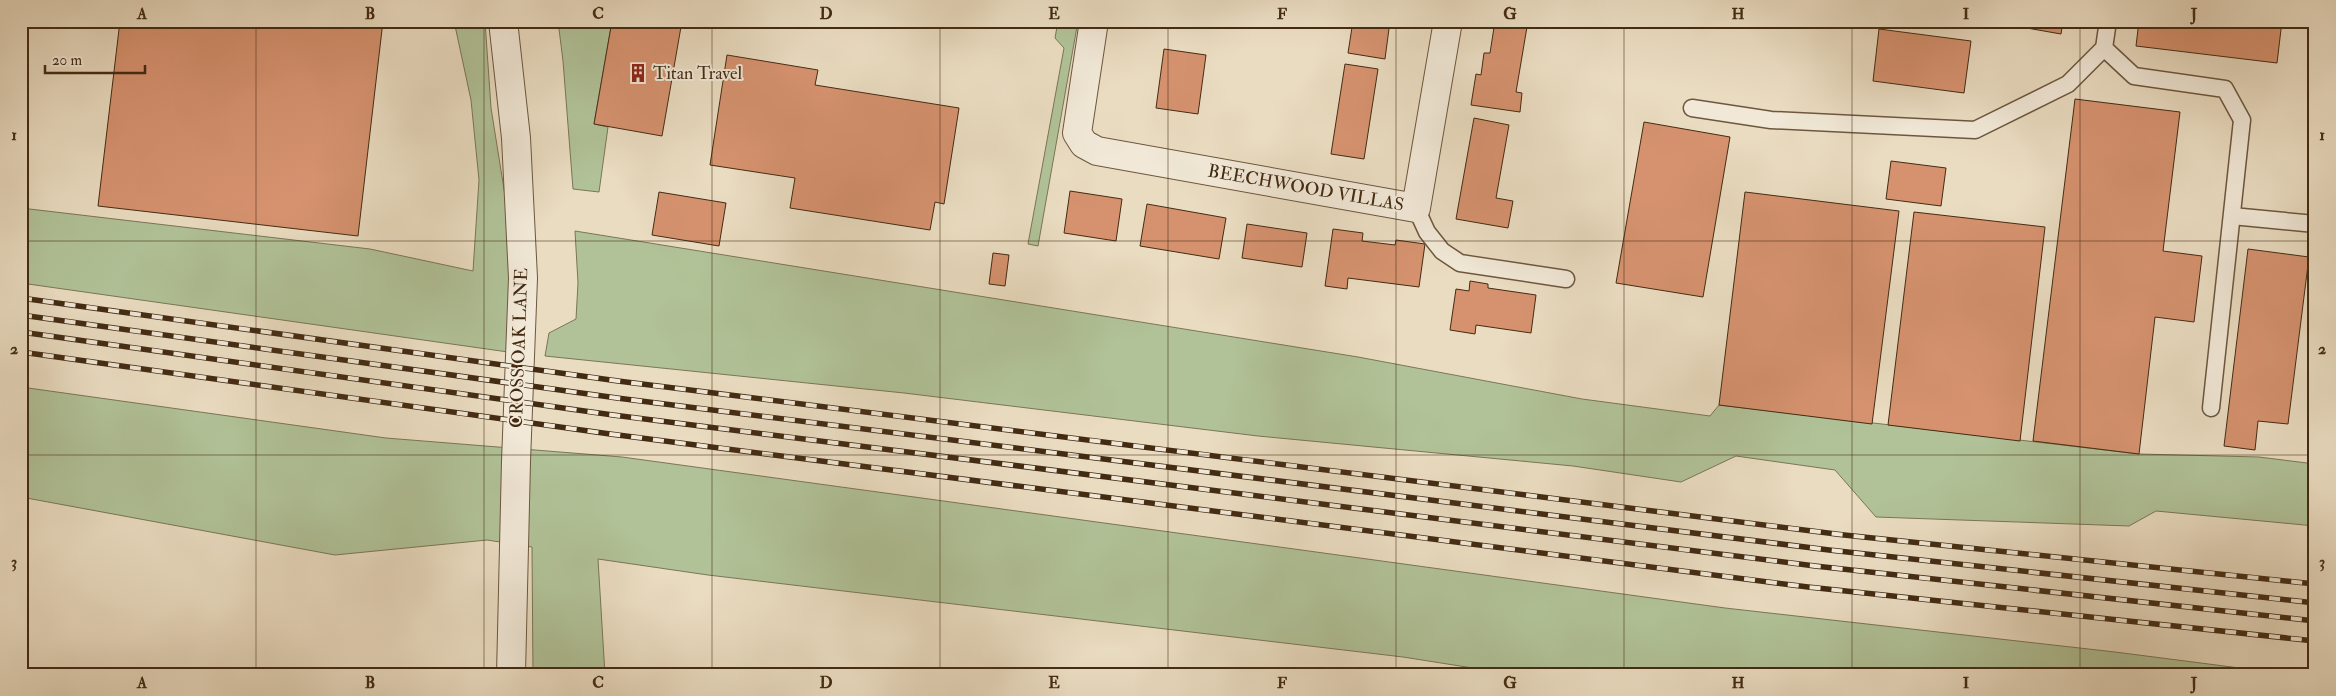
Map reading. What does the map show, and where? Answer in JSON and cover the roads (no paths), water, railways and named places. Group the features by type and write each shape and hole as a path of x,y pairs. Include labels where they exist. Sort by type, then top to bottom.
{"street":[{"name":"CROSS OAK LANE","path":"503,21 516,138 523,278 511,675"},
{"name":"BEECHWOOD VILLAS","path":"1094,21 1077,133 1084,144 1097,151 1416,208 1448,21"}],"lane":[{"path":"1692,108 1771,120 1976,130 2068,84 2104,48 2108,21"},
{"path":"2104,48 2134,76 2225,89 2242,120 2211,408"},
{"path":"1416,208 1432,238 1442,251 1460,263 1566,279"},
{"path":"2232,216 2315,224"}],"railway":[{"path":"21,298 618,381 1844,535 2315,584"},
{"path":"21,315 617,398 1829,550 2315,603"},
{"path":"21,332 613,415 1815,566 2315,621"},
{"path":"21,352 610,434 1808,587 2315,641"}],"place":[{"name":"Titan Travel","path":"638,73"}]}
